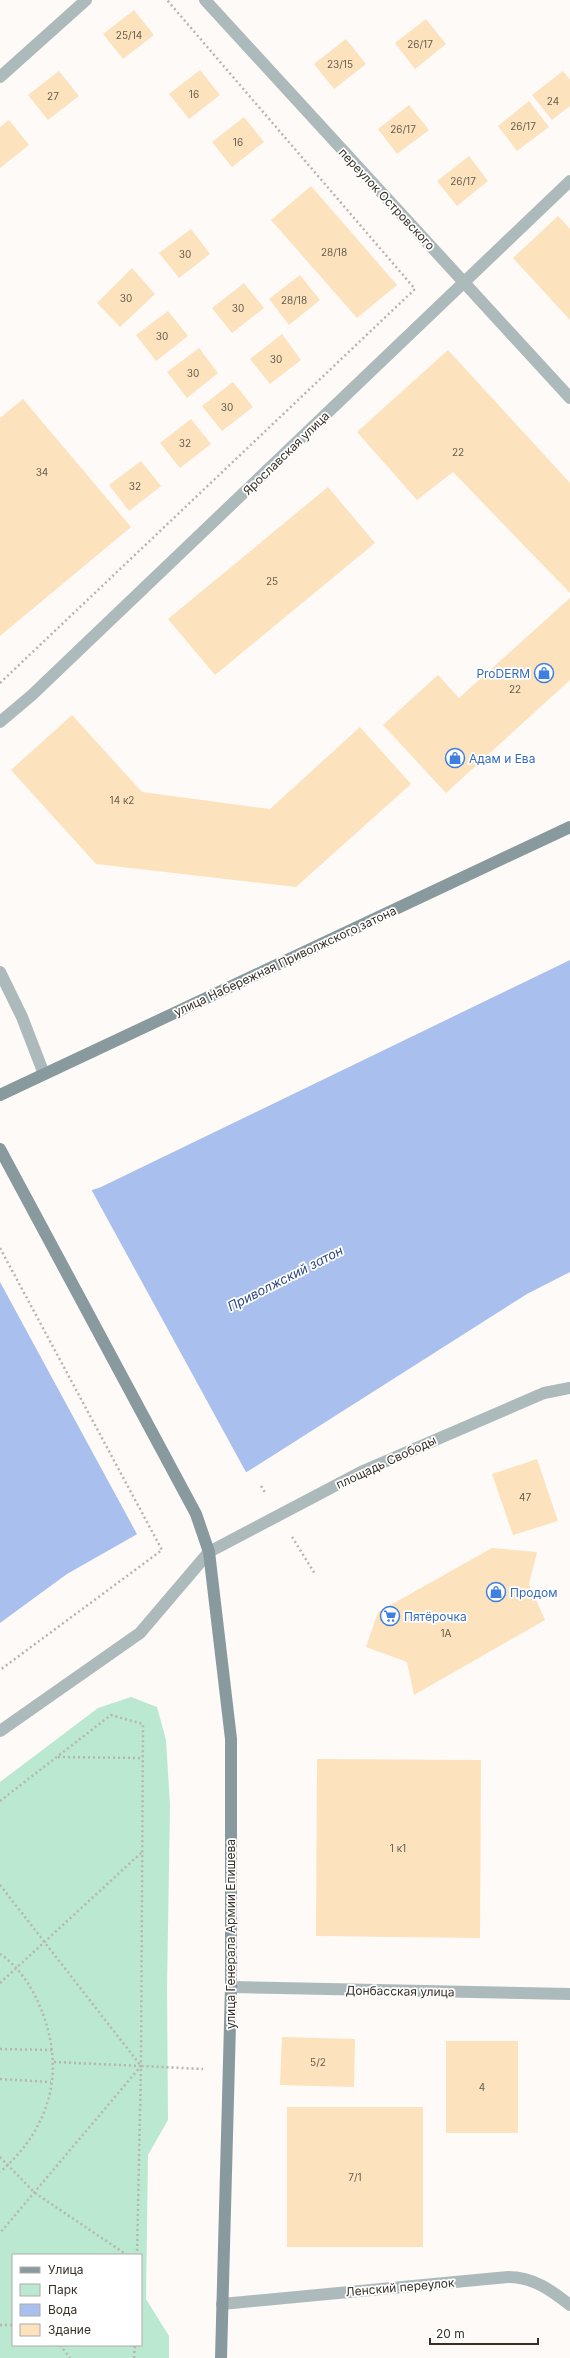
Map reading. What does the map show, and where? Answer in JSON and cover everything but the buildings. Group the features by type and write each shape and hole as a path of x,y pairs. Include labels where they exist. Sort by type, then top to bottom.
{"main road":[{"name":"улица Набережная Приволжского затона","path":"0,1095 570,827"},
{"name":"улица Генерала Армии Епишева","path":"0,1149 196,1514 209,1552 231,1739 231,1987 221,2358"}],"street":[{"path":"0,77 86,0"},
{"name":"переулок Островского","path":"205,0 570,398"},
{"name":"Ярославская улица","path":"0,722 38,690 570,181"},
{"path":"0,972 22,1017 44,1074"},
{"name":"площадь Свободы","path":"209,1552 361,1472 544,1393 570,1388"},
{"path":"0,1731 140,1634 209,1552"},
{"name":"Донбасская улица","path":"231,1987 570,1994"},
{"name":"Ленский переулок","path":"222,2304 515,2277 534,2282 570,2305"}],"path":[{"path":"0,683 414,289 167,0"},
{"path":"0,1248 162,1550 0,1670"},
{"path":"0,1801 111,1715 143,1724 141,2066 137,2254"},
{"path":"57,1758 143,1758"},
{"path":"0,1983 142,1851"},
{"path":"0,1885 141,2066"},
{"path":"0,1954 31,1986 48,2023 54,2062 50,2096 38,2129 18,2157 0,2172"},
{"path":"0,2049 52,2050"},
{"path":"54,2062 229,2071"},
{"path":"0,2233 141,2066"},
{"path":"0,2079 51,2082"},
{"path":"0,2157 34,2192 126,2254"},
{"path":"0,2325 12,2325"},
{"path":"61,2346 70,2358"},
{"path":"134,2358 135,2346"}],"green space":[{"path":"131,1697 157,1707 166,1740 170,1805 167,1988 168,2120 148,2155 146,2299 169,2336 169,2358 0,2358 0,1782 98,1708"}],"water":[{"name":"Приволжский затон","path":"570,960 570,1272 527,1294 250,1470 67,1574 0,1623 0,1222 101,1187"}],"pier":[{"path":"91,1189 247,1474 138,1536 0,1282 0,1220"}],"place":[{"name":"ProDERM","path":"544,673"},
{"name":"Адам и Ева","path":"455,758"},
{"name":"Продом","path":"496,1592"},
{"name":"Пятёрочка","path":"390,1616"}]}
